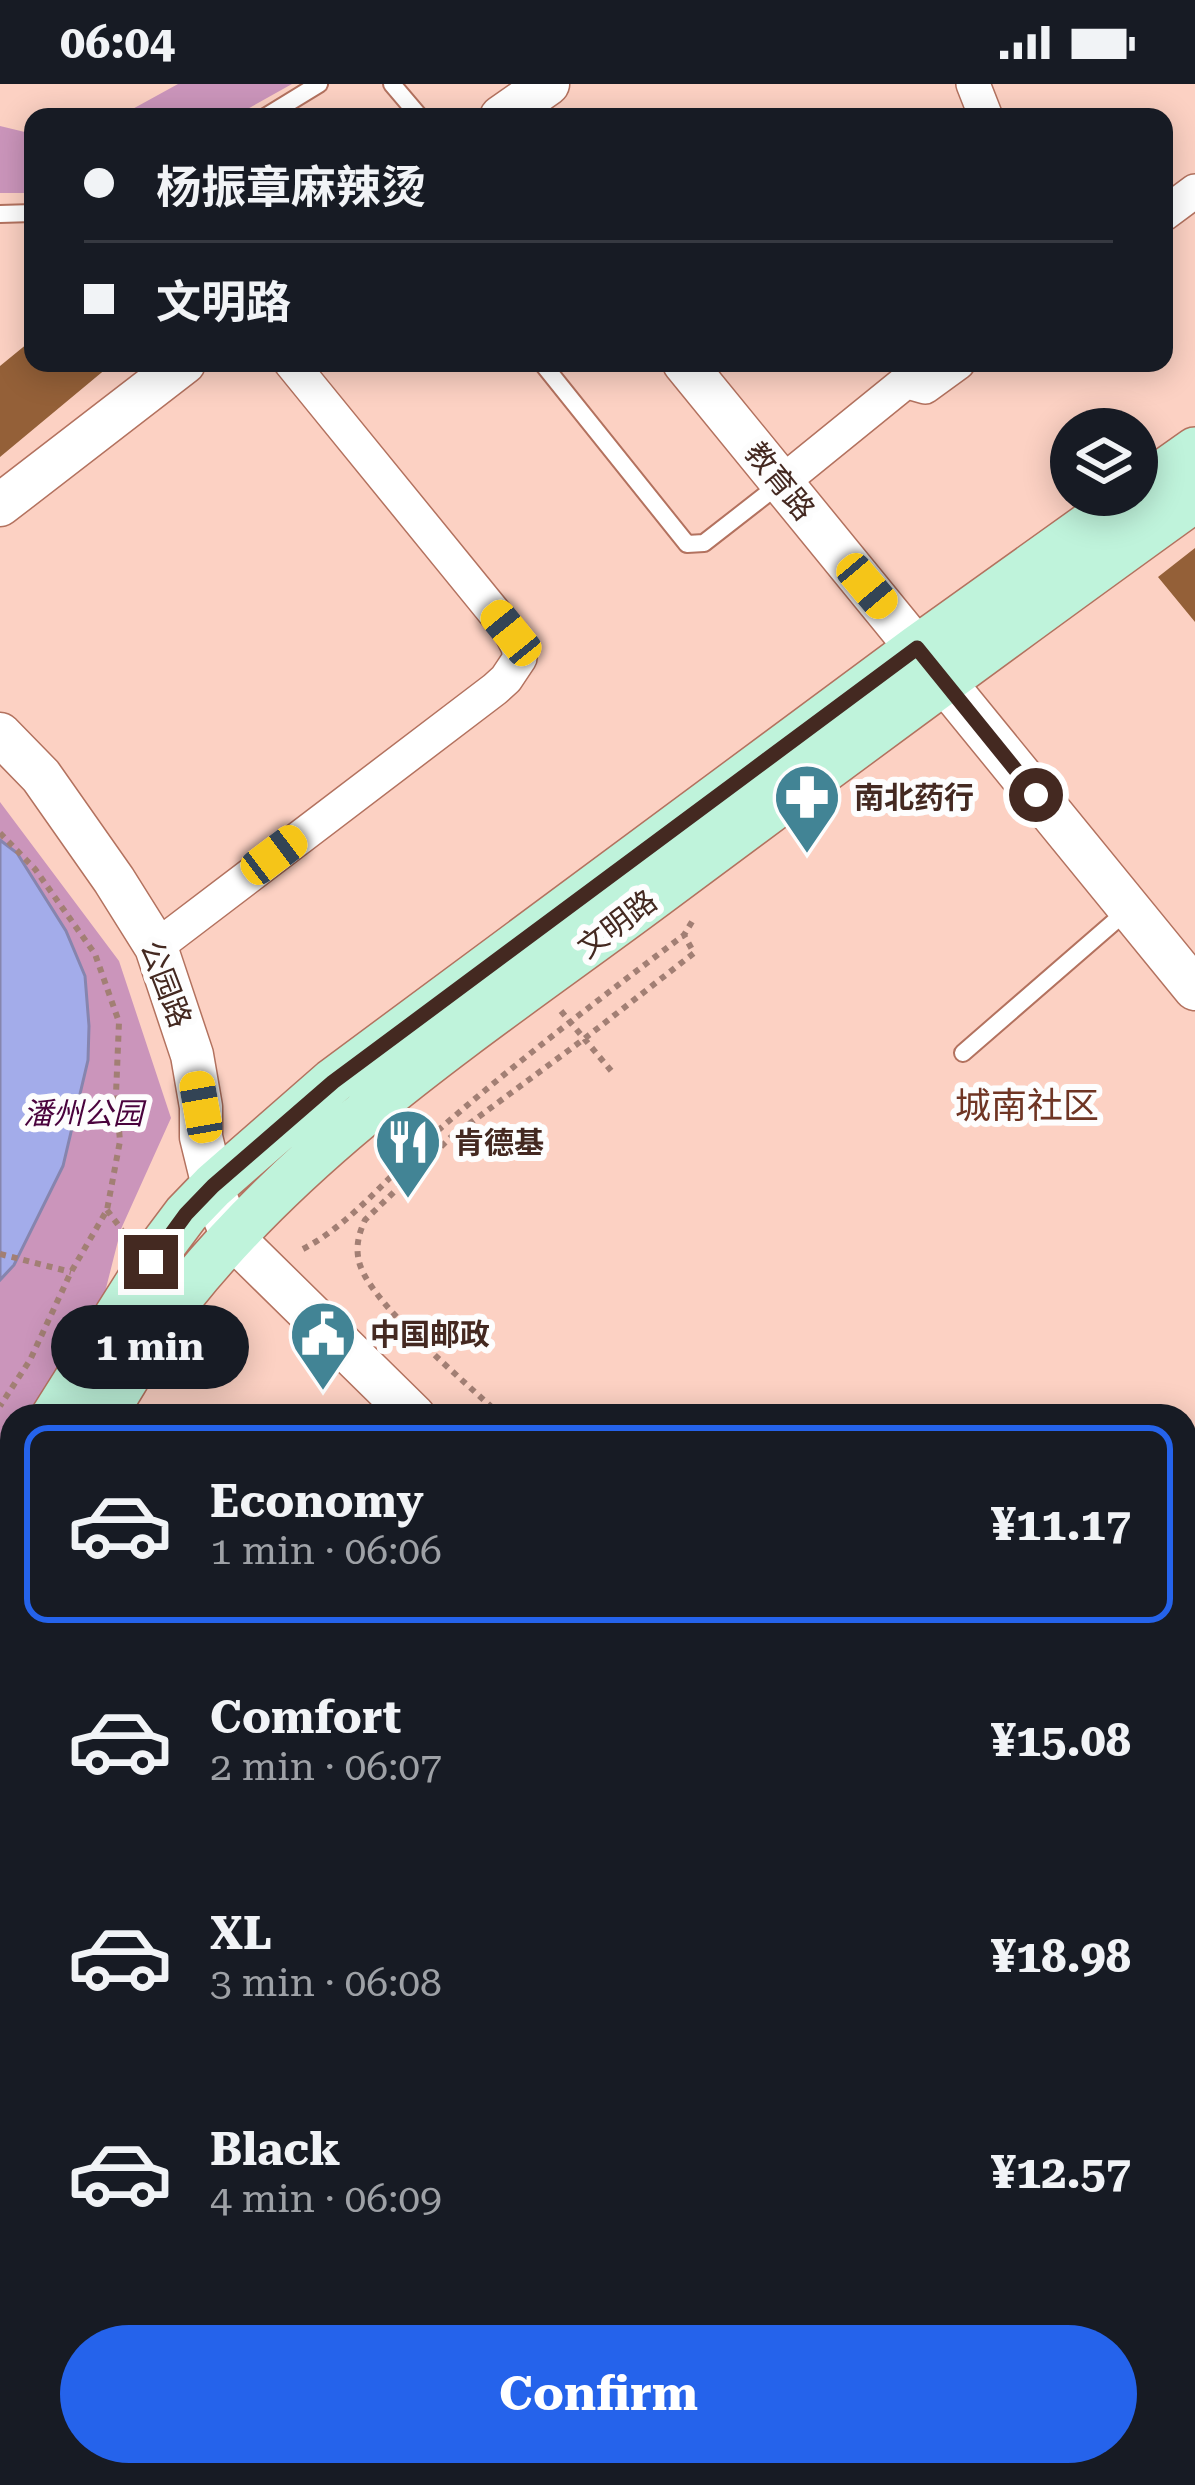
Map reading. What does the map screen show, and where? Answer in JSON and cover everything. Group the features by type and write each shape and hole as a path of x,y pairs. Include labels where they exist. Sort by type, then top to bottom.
{"main road":[{"name":"文明路","path":"1158,476 1195,450"},
{"name":"文明路","path":"62,1404 186,1214 333,1082 931,665 1195,499"},
{"name":"文明路","path":"111,1404 168,1313 232,1238 337,1135 537,983 931,665 1107,516"}],"street":[{"path":"515,108 548,84"},
{"path":"0,505 172,372"},
{"path":"156,947 495,688 520,658 511,633 297,372"},
{"name":"教育路","path":"691,372 1195,989"},
{"path":"781,483 903,384 904,373 925,387 946,372"},
{"name":"公园路","path":"0,734 41,776 156,947 192,1055 201,1136 232,1238 402,1404"}],"lane":[{"path":"280,108 319,84"},
{"path":"392,84 412,108"},
{"path":"549,372 687,544 704,543 781,483"},
{"path":"963,1053 1129,908"}],"path":[{"path":"0,833 35,869 95,954 119,1022 116,1094 120,1141 106,1210 30,1360 1,1404"},
{"path":"303,1250 326,1238 443,1126 683,935 694,917"},
{"path":"489,1404 380,1298 358,1261 357,1244 365,1220 450,1138 694,953 683,935"},
{"path":"537,983 613,1073"},
{"path":"106,1210 127,1238"},
{"path":"0,1254 71,1272"}],"green space":[{"path":"178,84 292,84 249,108 134,108"},
{"path":"0,126 24,132 24,193 0,193"},
{"name":"潘州公园","path":"0,802 119,961 171,1118 121,1229 103,1300 36,1404 0,1404"}],"water":[{"path":"0,840 17,853 66,931 85,976 89,1026 88,1060 63,1166 14,1265 0,1280"}],"building":[{"path":"24,346 24,372 102,372 0,457 0,366"},
{"path":"1195,548 1195,622 1158,577"}],"place":[{"name":"南北药行","path":"807,856"},
{"name":"肯德基","path":"408,1201"},
{"name":"中国邮政","path":"323,1393"}],"district":[{"name":"城南社区","path":"1027,1106"}],"route":[{"path":"151,1262 213,1186 333,1082 917,648 1036,795"}]}
